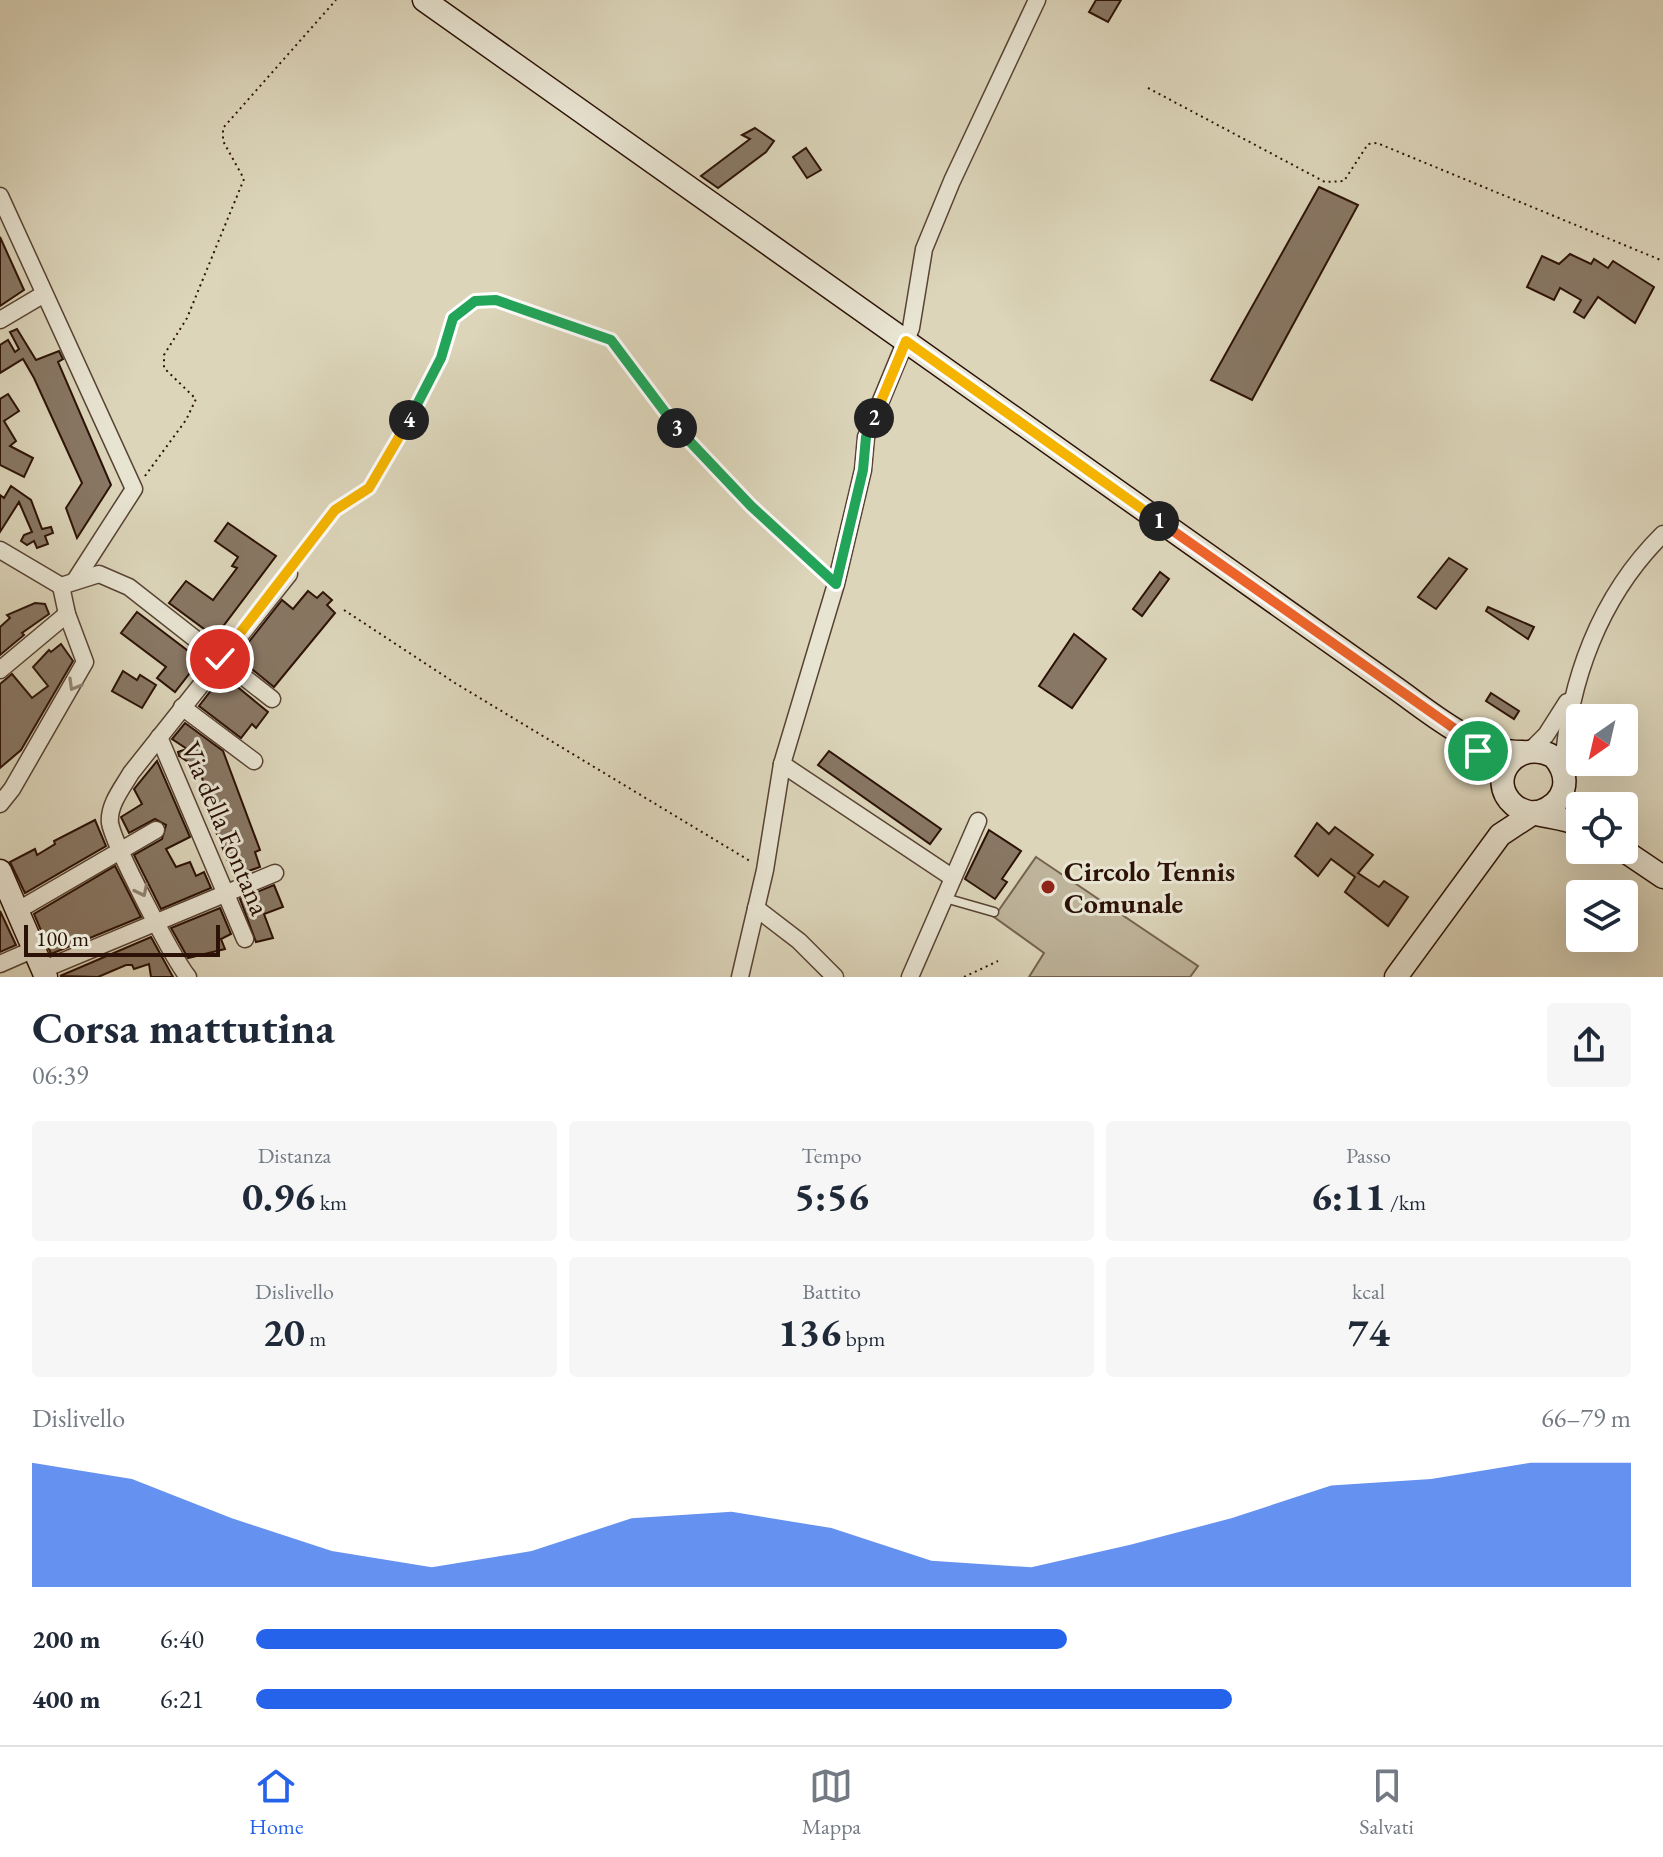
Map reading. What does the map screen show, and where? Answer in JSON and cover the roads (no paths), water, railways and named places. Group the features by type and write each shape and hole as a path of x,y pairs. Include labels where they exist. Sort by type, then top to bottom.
{"main road":[{"path":"424,0 1455,729 1494,748 1554,757 1573,792"},
{"path":"1455,729 1520,809 1566,821"},
{"path":"1485,854 1504,788 1506,767 1527,752"},
{"path":"1396,977 1508,827 1557,803 1563,795 1564,772"},
{"path":"1638,860 1663,877"},
{"path":"0,871 40,966"}],"street":[{"path":"740,977 765,870 782,764 836,584 863,470 866,437 911,328 924,249 952,181 1037,0"},
{"path":"0,196 6,224 44,294 134,489 68,583 67,614 85,662 12,789 0,804"},
{"path":"0,320 44,294"},
{"path":"1564,772 1566,728 1602,613 1620,582 1663,534"},
{"path":"0,550 68,583 99,574 129,587 272,699"},
{"path":"188,977 157,923 121,849 110,823 111,807 131,773 289,574"},
{"path":"0,670 67,614"},
{"path":"1527,752 1546,735 1578,684"},
{"path":"182,707 254,761"},
{"name":"Via della Fontana","path":"159,737 245,939"},
{"path":"782,764 953,878"},
{"path":"910,977 978,821"},
{"path":"15,912 156,830"},
{"path":"0,964 40,966 157,923 275,873"},
{"path":"756,908 799,941 835,977"}],"lane":[{"path":"944,898 994,912"}],"place":[{"name":"Circolo Tennis Comunale","path":"1048,887"}]}
